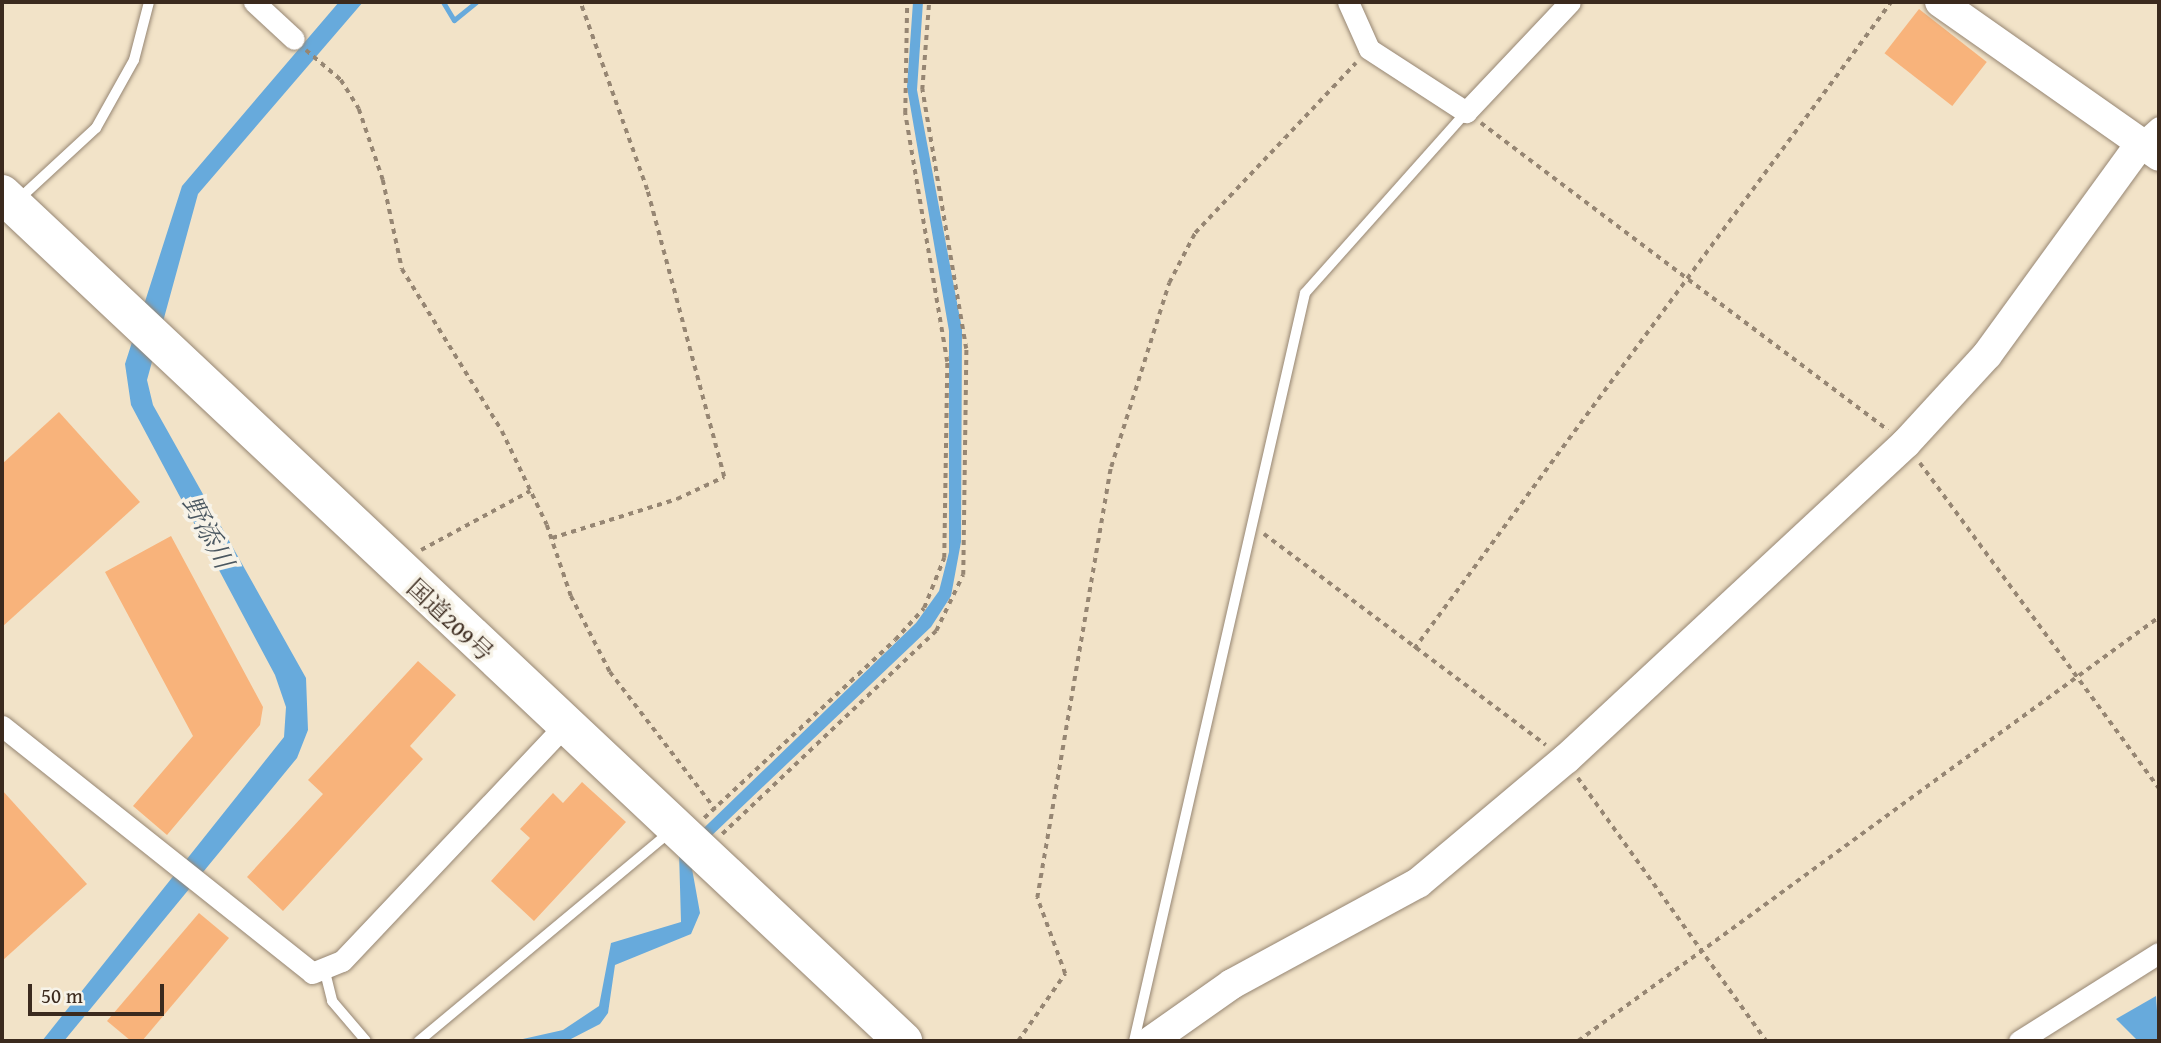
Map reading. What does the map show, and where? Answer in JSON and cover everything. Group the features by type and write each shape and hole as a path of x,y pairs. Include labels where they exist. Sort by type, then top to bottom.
{"highway":[{"name":"国道209号","path":"5,203 564,726 692,841 902,1041"}],"street":[{"path":"254,2 295,39"},
{"path":"1348,2 1369,48 1466,112 1570,2"},
{"path":"1151,1041 1232,984 1418,883 1566,759 1906,443 1987,355 2153,142 1940,2"},
{"path":"2,726 201,888 312,973 342,961 564,726"},
{"path":"2019,1041 2159,953"}],"lane":[{"path":"5,203 96,128 134,60 149,2"},
{"path":"1134,1041 1254,526 1305,293 1466,112"},
{"path":"419,1041 692,841"},
{"path":"324,968 332,1001 366,1041"}],"path":[{"path":"552,538 677,499 724,477 648,190 580,2"},
{"path":"295,39 341,80 359,109 383,180 402,269 502,431 552,538 571,596 610,672 715,808 924,608 944,558 947,362 905,113 907,2"},
{"path":"692,841 936,631 963,575 966,349 922,90 929,2"},
{"path":"1414,649 1891,2"},
{"path":"1017,1041 1065,974 1037,898 1111,467 1169,283 1195,233 1369,48"},
{"path":"1466,112 1688,276 1906,443 2159,788"},
{"path":"392,566 530,491"},
{"path":"1254,526 1414,649 1566,759 1766,1041"},
{"path":"1578,1041 2159,617"}],"water":[{"name":"野添川","path":"339,2 363,2 198,194 147,380 153,405 306,678 308,730 297,758 64,1041 42,1041 284,737 286,707 275,675 131,405 125,364 182,186"},
{"path":"913,2 923,2 917,90 962,329 961,542 951,596 931,627 707,840 691,863 700,913 691,934 615,965 608,1013 600,1024 567,1041 514,1041 563,1030 599,1006 611,943 681,922 679,852 916,623 939,591 949,552 949,331 907,87"},
{"path":"2156,996 2159,1041 2138,1041 2116,1019"}],"building":[{"path":"1919,9 1987,62 1952,106 1885,53"},
{"path":"59,412 140,502 2,627 2,464"},
{"path":"171,536 263,707 260,725 167,835 133,806 193,736 105,572"},
{"path":"418,661 456,695 410,746 423,759 283,911 247,877 323,794 308,780"},
{"path":"582,782 626,822 534,921 491,881 530,838 520,829 553,793 563,803"},
{"path":"2,790 87,884 2,961"},
{"path":"199,913 229,938 142,1041 131,1041 107,1021"}],"waterway":[{"path":"443,2 454,20 476,2"}]}
